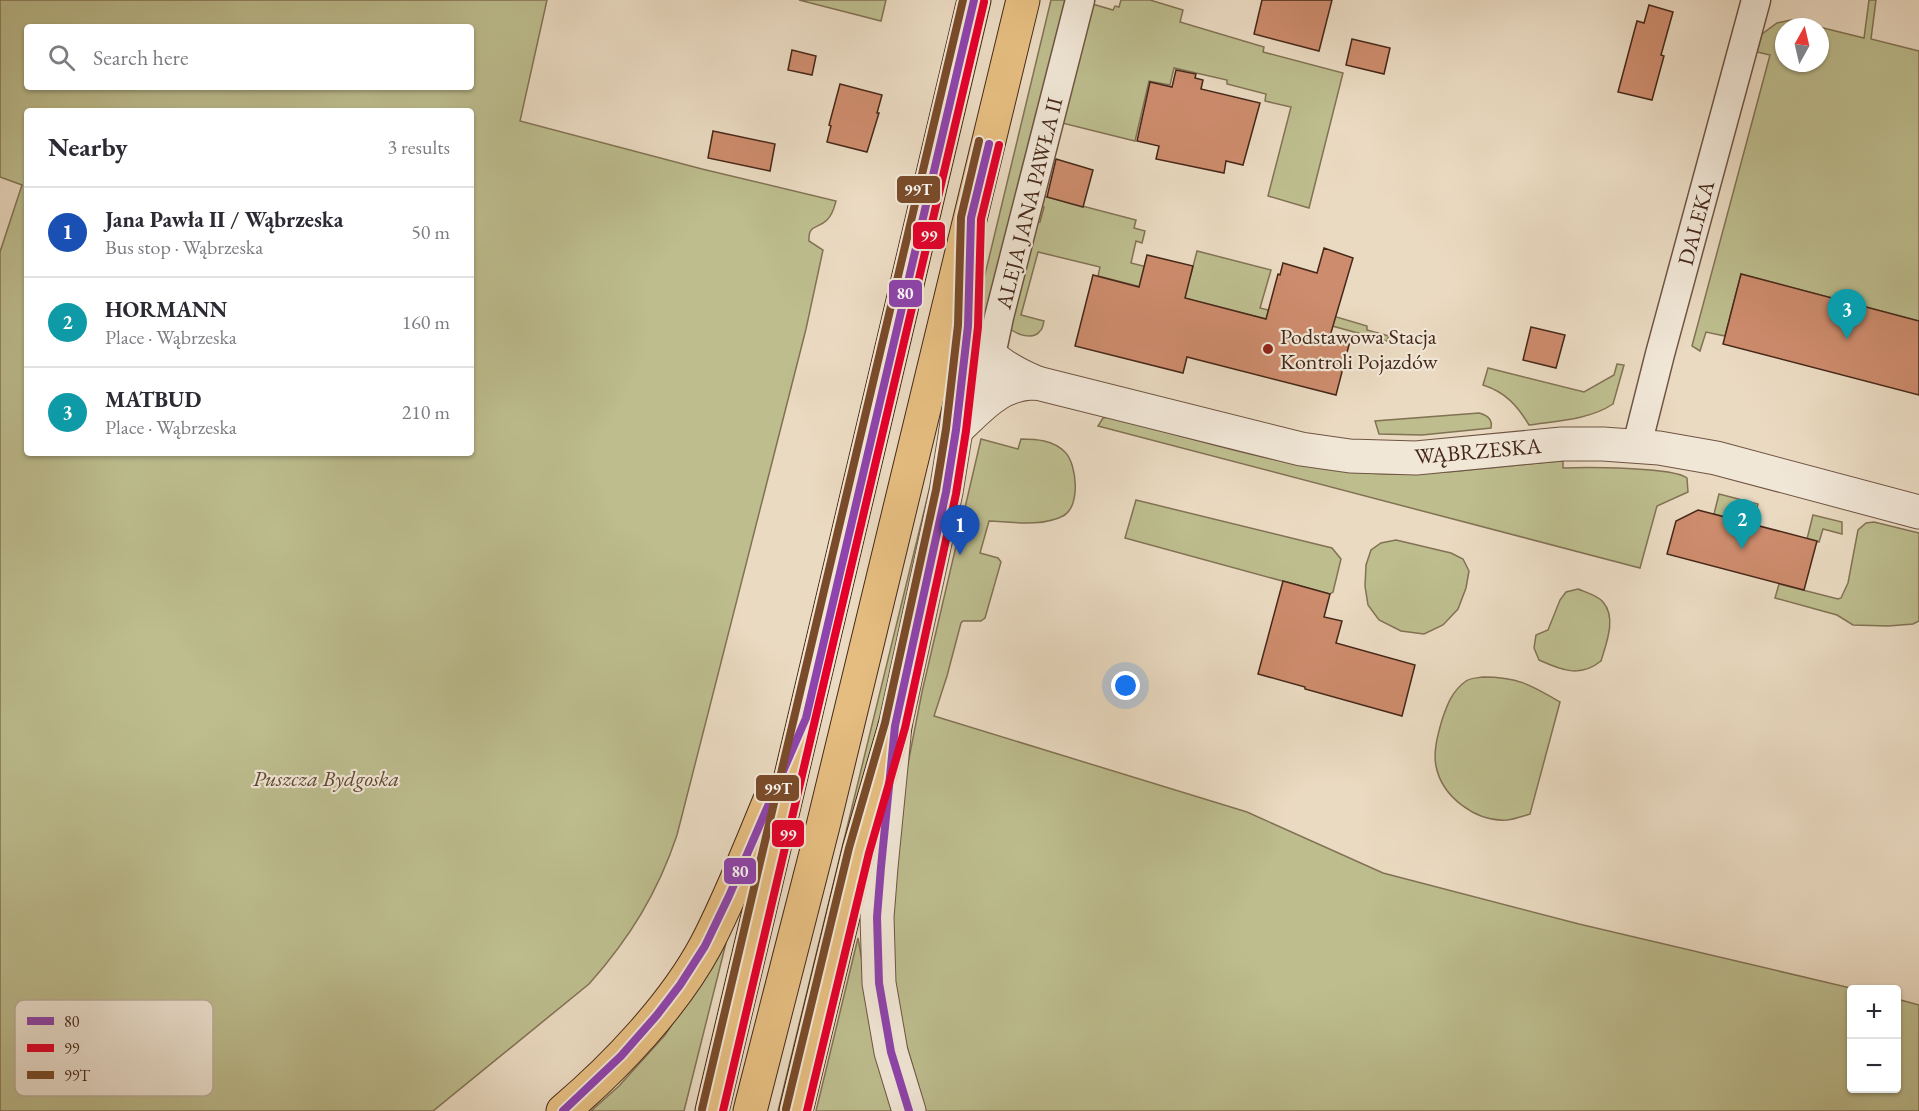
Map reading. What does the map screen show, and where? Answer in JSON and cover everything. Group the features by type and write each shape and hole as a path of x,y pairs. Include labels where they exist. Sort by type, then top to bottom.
{"main road":[{"path":"712,1111 974,0"},
{"path":"750,1111 828,804 1023,0"},
{"path":"968,326 971,218"},
{"path":"563,1111 621,1056 657,1015 705,946 806,718"},
{"path":"796,1111 859,850 895,726"}],"street":[{"name":"ALEJA JANA PAWŁA II","path":"980,407 999,317 1080,0"},
{"name":"DALEKA","path":"1637,446 1756,0"},
{"name":"WĄBRZESKA","path":"968,326 974,338 991,357 1004,367 1037,383"},
{"path":"909,1111 891,1052 879,983 877,916 895,726 946,492 968,326"},
{"name":"WĄBRZESKA","path":"956,430 980,407 1006,388 1026,382 1275,444 1350,456 1416,458 1562,444 1637,446 1716,458 1919,512"}],"green space":[{"name":"Puszcza Bydgoska","path":"0,0 547,0 520,121 702,169 836,201 829,218 810,232 809,241 823,250 806,329 677,835 661,876 630,932 589,984 433,1111 0,1111 0,252 22,185 0,177"},
{"path":"799,0 886,0 881,21"},
{"path":"1051,0 1073,0 986,320 981,310 982,287"},
{"path":"1121,0 1150,0 1183,10 1180,22 1264,47 1263,52 1343,73 1309,208 1268,196 1291,107 1265,101 1266,94 1227,84 1227,80 1174,68 1170,85 1149,81 1135,141 1062,123 1089,3 1113,10 1115,6 1119,7"},
{"path":"1869,0 1876,0 1871,39 1919,51 1919,321 1741,274 1725,336 1706,332 1700,351 1692,346 1770,55 1757,52 1762,34 1775,24 1775,72 1829,72 1829,29 1864,38"},
{"path":"1044,196 1136,220 1134,228 1145,231 1142,243 1136,241 1131,263 1190,278 1197,251 1271,270 1260,308 1296,317 1313,310 1367,326 1367,330 1389,336 1387,341 1332,326 1328,335 1098,276 1100,267 1038,252 1021,315 1044,321 1043,326 1033,336 1017,333 1010,329 1033,223 1040,222 1044,207 1039,204"},
{"path":"1617,364 1624,365 1613,404 1583,417 1561,421 1529,425 1510,400 1498,391 1483,385 1488,368 1584,392 1614,375"},
{"path":"1479,413 1489,418 1491,428 1422,435 1379,434 1375,421"},
{"path":"1112,417 1249,454 1318,468 1411,474 1563,461 1563,468 1628,468 1679,474 1687,478 1688,492 1657,506 1640,568 1098,426 1103,418"},
{"path":"981,439 1018,449 1021,439 1038,440 1055,445 1065,452 1072,466 1075,485 1073,504 1063,516 1046,522 989,521 980,553 998,558 1001,562 985,618 981,621 961,623 934,716 1247,812 1383,873 1579,924 1847,987 1847,1093 1901,1093 1901,1000 1919,1005 1919,1111 926,1111 905,1040 895,985 891,928 903,789 922,692"},
{"path":"937,458 930,506 787,1111 778,1111"},
{"path":"1719,494 1758,504 1753,525 1714,514"},
{"path":"1136,500 1332,548 1341,559 1333,592 1330,594 1125,538"},
{"path":"1813,515 1842,522 1842,534 1823,529 1819,542 1807,539"},
{"path":"1874,522 1919,533 1919,621 1913,624 1888,626 1853,625 1837,615 1775,598 1779,584 1841,598 1848,583 1858,530 1866,523"},
{"path":"1396,540 1451,553 1463,559 1469,571 1466,588 1458,609 1443,625 1424,634 1401,631 1379,620 1368,605 1365,586 1366,565 1371,550 1381,543"},
{"path":"1578,589 1603,602 1607,608 1610,623 1601,661 1586,669 1570,671 1539,660 1534,648 1536,635 1548,630 1560,600 1566,592"},
{"path":"1483,677 1515,680 1560,702 1530,814 1510,820 1484,817 1462,805 1445,788 1436,766 1435,754 1438,737 1451,699 1466,681"},
{"path":"858,938 869,1002 897,1111 816,1111"},
{"path":"726,943 684,1111 591,1111 619,1086 665,1035"}],"building":[{"path":"1262,0 1332,0 1319,51 1254,34"},
{"path":"1649,5 1673,12 1652,100 1618,92 1637,21 1644,23"},
{"path":"1352,39 1390,48 1384,74 1346,65"},
{"path":"792,50 816,56 812,75 788,70"},
{"path":"1176,70 1196,74 1195,78 1203,80 1201,89 1260,103 1243,165 1226,161 1224,173 1156,159 1159,146 1137,141 1150,82 1172,87"},
{"path":"840,84 882,95 867,152 827,142"},
{"path":"713,131 775,144 770,171 708,158"},
{"path":"1056,159 1093,170 1083,207 1047,197"},
{"path":"1324,248 1353,258 1330,336 1350,341 1336,395 1187,357 1183,373 1075,346 1093,275 1139,287 1147,255 1193,266 1185,298 1266,319 1283,263 1317,273"},
{"path":"1741,274 1919,321 1919,395 1723,344"},
{"path":"1531,327 1565,335 1556,368 1523,360"},
{"path":"1698,510 1817,541 1804,590 1667,554 1676,521"},
{"path":"1283,581 1330,594 1324,617 1342,621 1336,643 1415,665 1402,716 1258,674"}],"transit line":[{"name":"99T","path":"702,1109 963,0"},
{"name":"80","path":"563,1111 621,1056 657,1015 705,946 806,718 974,0"},
{"name":"99","path":"723,1111 984,2"},
{"name":"99T","path":"786,1109 849,848 885,723 936,490 946,429 958,325 961,217 979,141"},
{"name":"80","path":"909,1111 891,1052 879,983 877,917 881,867 895,726 946,492 956,430 968,326 971,218 989,144"},
{"name":"99","path":"807,1111 869,853 905,728 956,494 978,327 981,219 999,145"}],"place":[{"name":"MATBUD","path":"1847,339"},
{"name":"Podstawowa Stacja Kontroli Pojazdów","path":"1268,349"},
{"name":"HORMANN","path":"1742,549"},
{"name":"Jana Pawła II / Wąbrzeska","path":"960,555"}]}
